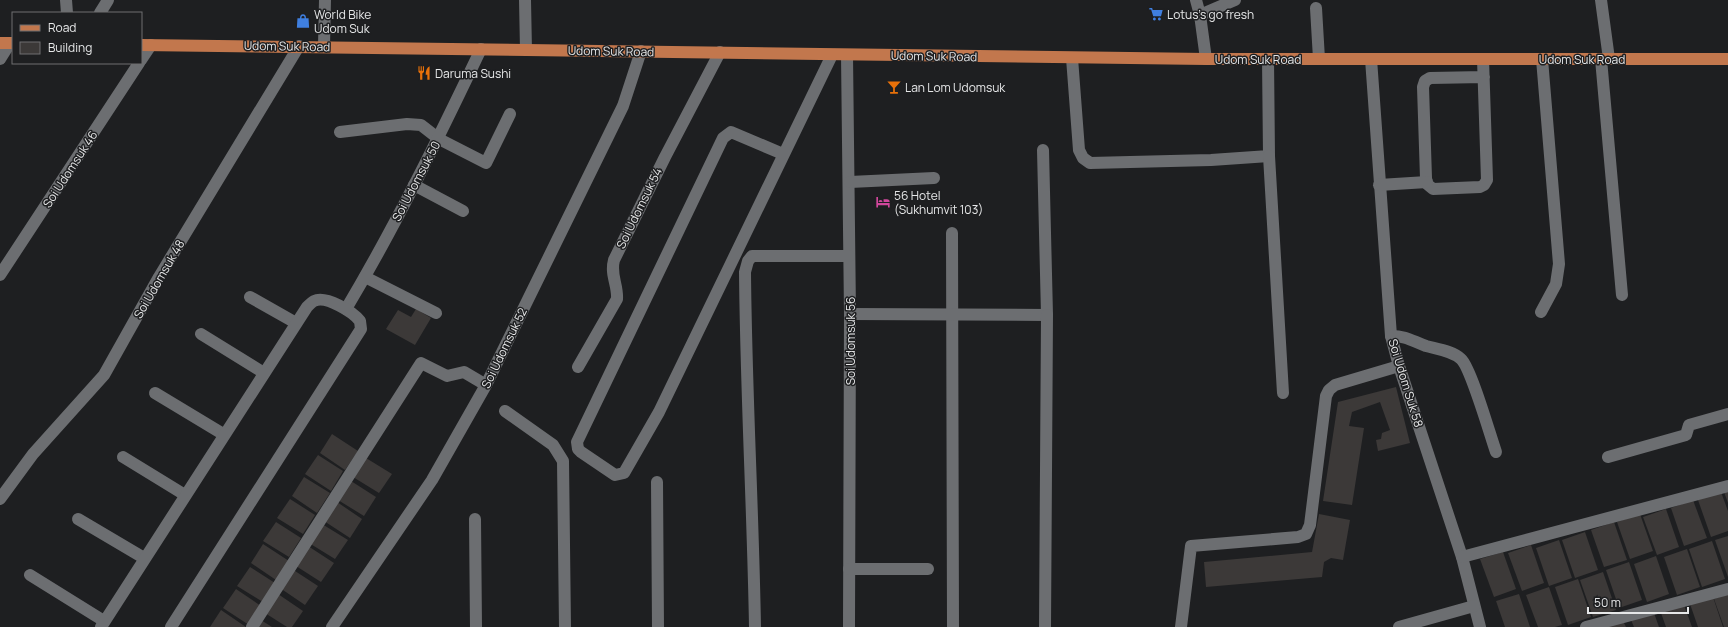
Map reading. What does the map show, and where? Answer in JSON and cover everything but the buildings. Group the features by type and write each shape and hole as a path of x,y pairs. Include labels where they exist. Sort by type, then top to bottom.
{"main road":[{"name":"Udom Suk Road","path":"146,45 324,46 481,50 720,52 1072,58 1483,60 1727,58"}],"street":[{"path":"66,0 67,12"},
{"path":"101,12 108,0"},
{"path":"324,46 325,0"},
{"path":"525,0 526,50"},
{"path":"1196,0 1200,15 1206,59"},
{"path":"1200,15 1235,0"},
{"path":"1601,0 1622,295"},
{"path":"1316,8 1319,59"},
{"path":"0,59 8,43"},
{"path":"142,57 146,45"},
{"name":"Soi Udomsuk 48","path":"0,499 33,454 104,375 159,277 299,46"},
{"name":"Soi Udomsuk 50","path":"346,309 365,277 439,139 481,50"},
{"name":"Soi Udomsuk 52","path":"332,627 432,480 486,385 623,106 640,51"},
{"name":"Soi Udomsuk 54","path":"578,367 617,299 617,291 611,269 614,260 665,156 720,52"},
{"path":"784,154 731,132 723,138 577,442 578,449 581,452 615,475 624,473 659,412 832,55"},
{"name":"Soi Udomsuk 56","path":"847,55 850,182 849,627"},
{"path":"1072,58 1079,150 1083,158 1090,163 1211,160 1269,156"},
{"path":"1268,59 1269,156 1283,393"},
{"name":"Soi Udom Suk 58","path":"1371,59 1391,336 1399,366 1462,557 1480,627"},
{"path":"1541,312 1556,284 1559,264 1542,59"},
{"path":"1379,185 1426,182 1435,189 1480,188 1486,183 1483,60"},
{"name":"Soi Udomsuk 46","path":"0,275 138,64"},
{"path":"1426,182 1423,87 1425,81 1430,78 1484,77"},
{"path":"340,132 407,124 421,125 439,139 486,162 510,114"},
{"path":"1043,150 1047,315 1045,627"},
{"path":"850,182 934,178"},
{"path":"414,185 463,211"},
{"path":"952,233 953,627"},
{"path":"755,627 753,508 746,350 745,272 748,261 752,256 849,256"},
{"path":"365,277 436,313"},
{"path":"250,297 296,323"},
{"path":"30,576 102,624 223,434 307,307 315,300 324,300 346,309 360,321 361,329 171,627"},
{"path":"850,314 952,316 1047,315"},
{"path":"201,334 264,373"},
{"path":"1391,336 1404,336 1412,338 1421,344 1455,355 1462,360 1469,373 1496,452"},
{"path":"252,627 421,363 447,376 464,372 486,385"},
{"path":"1181,627 1192,546 1298,537 1306,534 1310,525 1326,396 1329,390 1335,385 1399,366"},
{"path":"155,393 223,434"},
{"path":"505,411 553,445 560,453 563,461 565,627"},
{"path":"1608,457 1686,435 1689,425 1728,414"},
{"path":"123,457 185,495"},
{"path":"657,482 658,627"},
{"path":"1462,557 1728,486"},
{"path":"78,519 144,558"},
{"path":"475,519 476,627"},
{"path":"849,569 928,569"},
{"path":"1586,627 1728,589"},
{"path":"1399,627 1474,606"}],"place":[{"name":"Lotus's go fresh","path":"1156,14"},
{"name":"World Bike Udom Suk","path":"303,21"},
{"name":"Daruma Sushi","path":"424,73"},
{"name":"Lan Lom Udomsuk","path":"894,87"},
{"name":"56 Hotel (Sukhumvit 103)","path":"883,202"}]}
